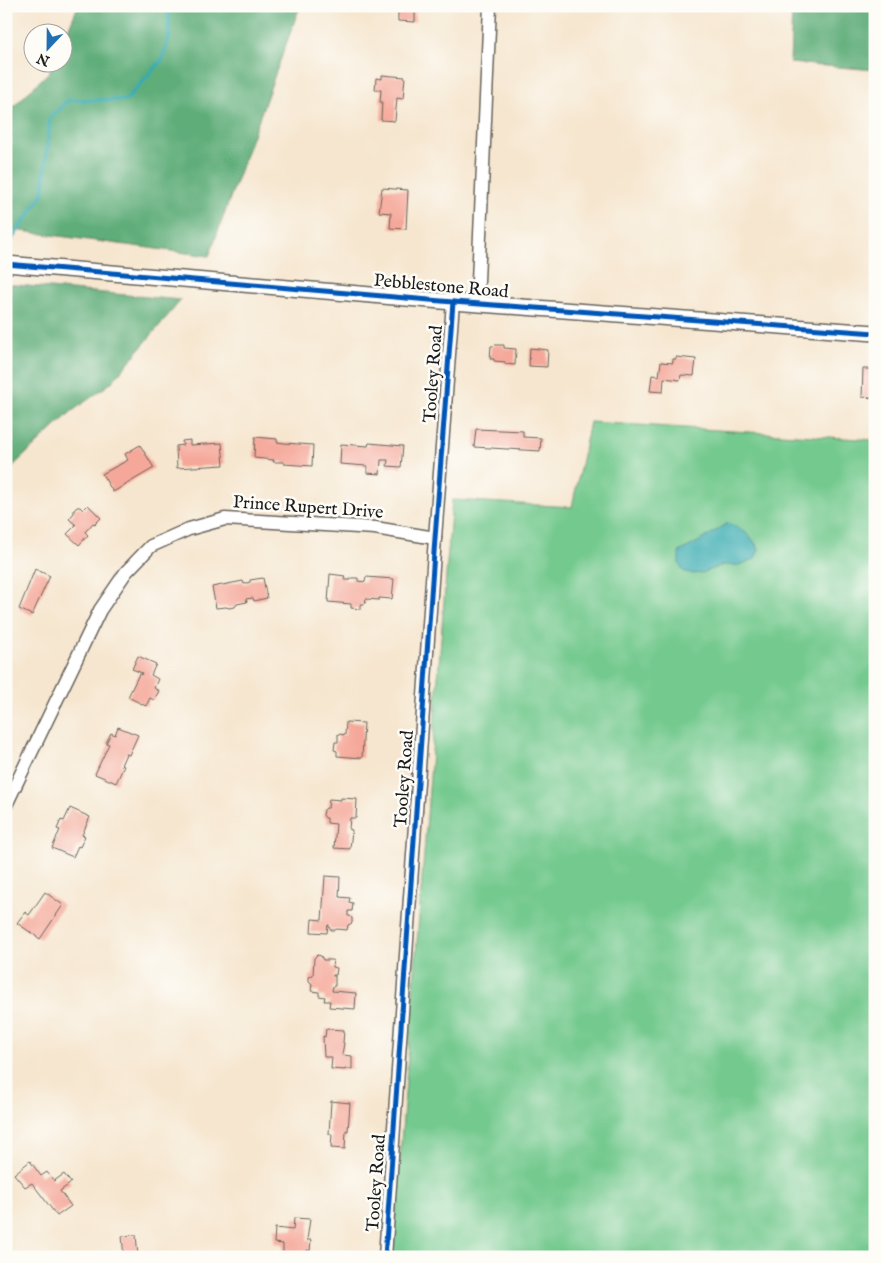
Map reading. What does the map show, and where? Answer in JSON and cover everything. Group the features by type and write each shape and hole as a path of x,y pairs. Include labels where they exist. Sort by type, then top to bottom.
{"street":[{"path":"477,304 490,6"},
{"name":"Pebblestone Road","path":"6,264 477,304 875,334"},
{"name":"Tooley Road","path":"386,1257 453,302"},
{"name":"Prince Rupert Drive","path":"6,805 100,610 126,572 151,546 189,529 225,519 375,528 435,538"}],"green space":[{"path":"78,6 300,6 209,256 6,229 6,114 49,72 72,72 71,22"},
{"path":"792,6 875,6 875,70 790,63"},
{"path":"6,284 181,300 111,383 71,412 14,465 6,479"},
{"path":"590,422 875,440 875,1257 392,1257 452,500 572,507"}],"water":[{"path":"728,523 742,530 753,540 759,549 755,559 739,565 723,565 702,573 693,574 683,571 679,563 679,552"}],"building":[{"path":"398,6 415,7 415,22 398,21"},
{"path":"382,75 405,77 403,99 397,98 395,121 381,120 381,90 375,90 376,78 382,79"},
{"path":"382,188 408,190 406,229 390,228 391,213 379,212"},
{"path":"504,345 504,348 516,349 515,365 490,359 491,346"},
{"path":"530,348 548,350 547,367 529,366"},
{"path":"676,357 696,359 694,376 681,375 680,380 664,378 663,392 650,391 652,375 659,376 661,362 673,363 673,359 676,359"},
{"path":"863,369 875,369 875,398 862,397"},
{"path":"476,429 523,431 523,437 541,438 540,451 474,447"},
{"path":"255,437 277,439 277,442 284,443 313,445 312,466 284,464 284,462 273,462 274,460 254,458"},
{"path":"190,440 190,445 222,443 224,465 177,468 176,446 183,445 182,441"},
{"path":"369,443 403,446 401,467 387,466 388,460 381,460 380,474 367,473 367,466 340,464 341,444 368,446"},
{"path":"140,445 154,468 113,492 102,474 128,460 125,454"},
{"path":"88,505 101,518 95,524 93,523 85,532 88,535 79,545 67,534 76,525 69,519 77,507 83,510"},
{"path":"35,569 50,576 32,615 19,609"},
{"path":"330,574 345,576 344,580 358,578 358,581 365,582 366,577 394,579 392,599 366,599 365,604 361,604 361,609 351,608 351,604 328,602"},
{"path":"263,578 267,598 254,601 253,598 246,599 247,602 237,604 235,607 216,608 212,587 243,581 244,584 250,582 250,580"},
{"path":"138,656 156,664 151,675 158,679 154,688 159,691 154,700 150,698 146,706 128,697 139,674 141,675 142,673 132,669"},
{"path":"346,722 364,723 362,758 337,756 337,751 334,750 335,742 338,742 338,734 345,735"},
{"path":"118,727 138,735 129,755 126,754 121,765 124,766 116,783 95,774 109,744 106,743 111,733 115,735"},
{"path":"341,798 357,799 356,818 350,818 349,829 352,830 350,849 334,848 336,824 327,823 327,818 323,815 324,810 328,808 329,799 341,800"},
{"path":"70,808 90,817 82,835 85,836 73,857 52,848 60,830 57,829 61,820 64,821"},
{"path":"325,876 340,877 339,897 350,898 349,902 353,903 352,911 348,911 348,916 352,918 352,923 348,925 347,930 331,930 328,925 327,933 311,932 312,919 322,920"},
{"path":"45,892 63,905 40,939 17,923 25,912 29,915"},
{"path":"317,955 321,956 323,960 333,960 332,967 337,968 336,975 333,975 335,976 335,986 333,986 332,991 356,993 355,1009 329,1007 330,1001 324,1001 325,997 319,996 319,992 311,991 312,984 309,981 309,977 313,975 314,958"},
{"path":"326,1029 344,1030 342,1055 352,1056 352,1069 331,1069 332,1057 324,1057 323,1036 325,1037"},
{"path":"331,1101 350,1103 345,1149 331,1148 332,1134 329,1134"},
{"path":"30,1161 41,1176 47,1172 54,1181 64,1174 71,1183 60,1191 71,1206 57,1216 32,1183 25,1187 14,1174"},
{"path":"294,1218 310,1219 307,1240 311,1240 310,1251 307,1250 306,1257 283,1257 283,1244 274,1243 275,1228 293,1230"},
{"path":"136,1235 138,1256 124,1257 122,1236"}],"waterway":[{"path":"8,244 43,194 50,118 68,100 126,100 162,60 169,38 169,6"}],"cycle path":[{"path":"6,264 453,302 875,333"},
{"path":"385,1257 453,302"}]}
